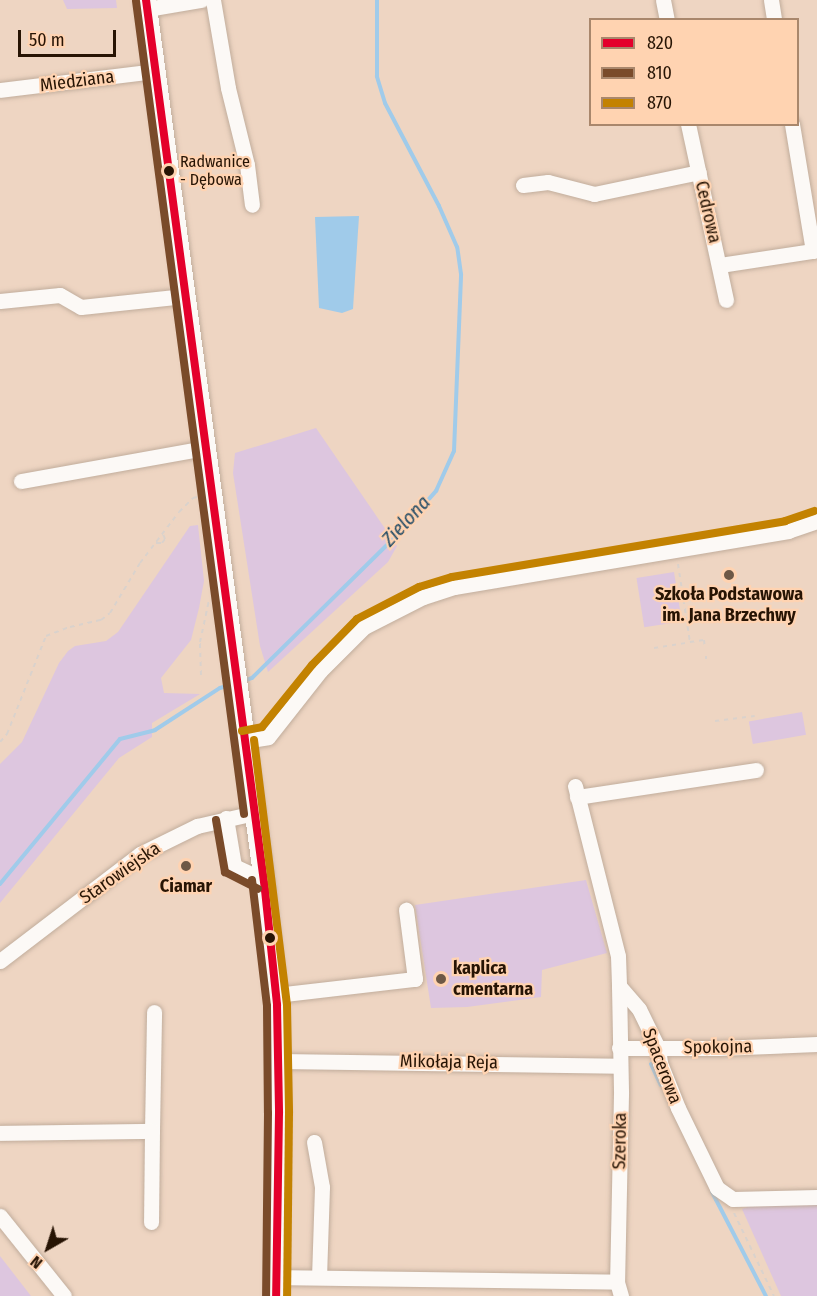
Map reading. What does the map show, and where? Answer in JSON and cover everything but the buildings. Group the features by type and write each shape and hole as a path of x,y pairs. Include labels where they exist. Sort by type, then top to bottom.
{"main road":[{"path":"146,5 254,813 276,995 279,1061 277,1286"}],"street":[{"path":"146,5 201,0"},
{"path":"213,0 228,88 248,165 252,205"},
{"path":"663,0 667,18"},
{"path":"771,0 774,18"},
{"name":"Miedziana","path":"0,90 155,71"},
{"name":"Cedrowa","path":"688,126 726,300"},
{"path":"720,265 813,251 792,126"},
{"path":"523,185 548,182 594,194 699,172"},
{"path":"0,301 60,295 81,307 184,297"},
{"path":"21,481 205,448"},
{"path":"244,741 268,737 341,647 364,627 401,607 454,587 788,531 817,521"},
{"path":"619,986 618,956 576,792 756,770"},
{"name":"Starowiejska","path":"0,961 140,854 197,826 254,813"},
{"path":"226,818 234,866 262,879"},
{"path":"276,995 354,984 415,980 406,910"},
{"name":"Spacerowa","path":"619,986 639,1009 658,1048 660,1063 712,1178 723,1194 733,1199"},
{"name":"Szeroka","path":"619,986 619,1289"},
{"path":"152,1222 154,1012"},
{"name":"Spokojna","path":"619,1048 718,1048 817,1044"},
{"name":"Mikołaja Reja","path":"279,1061 619,1065"},
{"path":"0,1133 152,1131"},
{"path":"314,1142 322,1186 319,1277"},
{"path":"733,1199 817,1197"},
{"path":"0,1216 64,1296"},
{"path":"277,1286 319,1277 619,1289"}],"path":[{"path":"0,742 7,734 45,636 100,620 110,614 140,563 193,498 212,495"},
{"path":"675,549 690,642"},
{"path":"201,675 200,642 211,593"},
{"path":"654,648 704,640 705,649"},
{"path":"715,721 755,716"},
{"path":"733,1199 731,1205 738,1223 774,1296"}],"shaded area":[{"path":"63,0 116,0 117,8 67,9"},
{"path":"316,428 397,546 388,562 268,672 260,646 233,473 235,453"},
{"path":"198,525 204,581 199,608 191,640 161,678 164,693 200,694 152,723 152,737 119,758 0,903 0,764 22,742 59,663 68,651 75,646 106,641 118,632 190,526"},
{"path":"674,572 682,621 644,627 636,578"},
{"path":"802,712 806,735 753,744 749,721"},
{"path":"586,880 607,953 542,970 541,997 467,1007 431,1008 415,905"},
{"path":"755,1204 817,1205 817,1296 781,1296 742,1209"},
{"path":"0,1256 31,1296 0,1296"}],"water":[{"path":"359,216 353,309 342,313 319,308 315,217"}],"waterway":[{"name":"Zielona","path":"243,681 252,678 400,532 436,491 454,451 461,274 457,247 439,206 385,103 377,76 377,0"},
{"name":"Zielona","path":"0,884 120,739 155,730 220,688 230,685"},
{"path":"651,1064 661,1085"},
{"path":"712,1192 766,1296"}],"transit line":[{"name":"820","path":"146,0 265,890 277,1005 279,1113 276,1296"},
{"name":"810","path":"136,1 244,814"},
{"name":"870","path":"242,731 262,727 312,665 357,619 419,587 452,577 785,521 814,511"},
{"name":"870","path":"254,740 287,1005 289,1113 287,1296"},
{"name":"810","path":"216,820 225,872 258,889"},
{"name":"810","path":"252,880 267,1006 266,1296"}],"place":[{"name":"Radwanice - Dębowa","path":"169,171"},
{"name":"Szkoła Podstawowa im. Jana Brzechwy","path":"729,575"},
{"name":"Ciamar","path":"186,866"},
{"name":"kaplica cmentarna","path":"441,979"}]}
